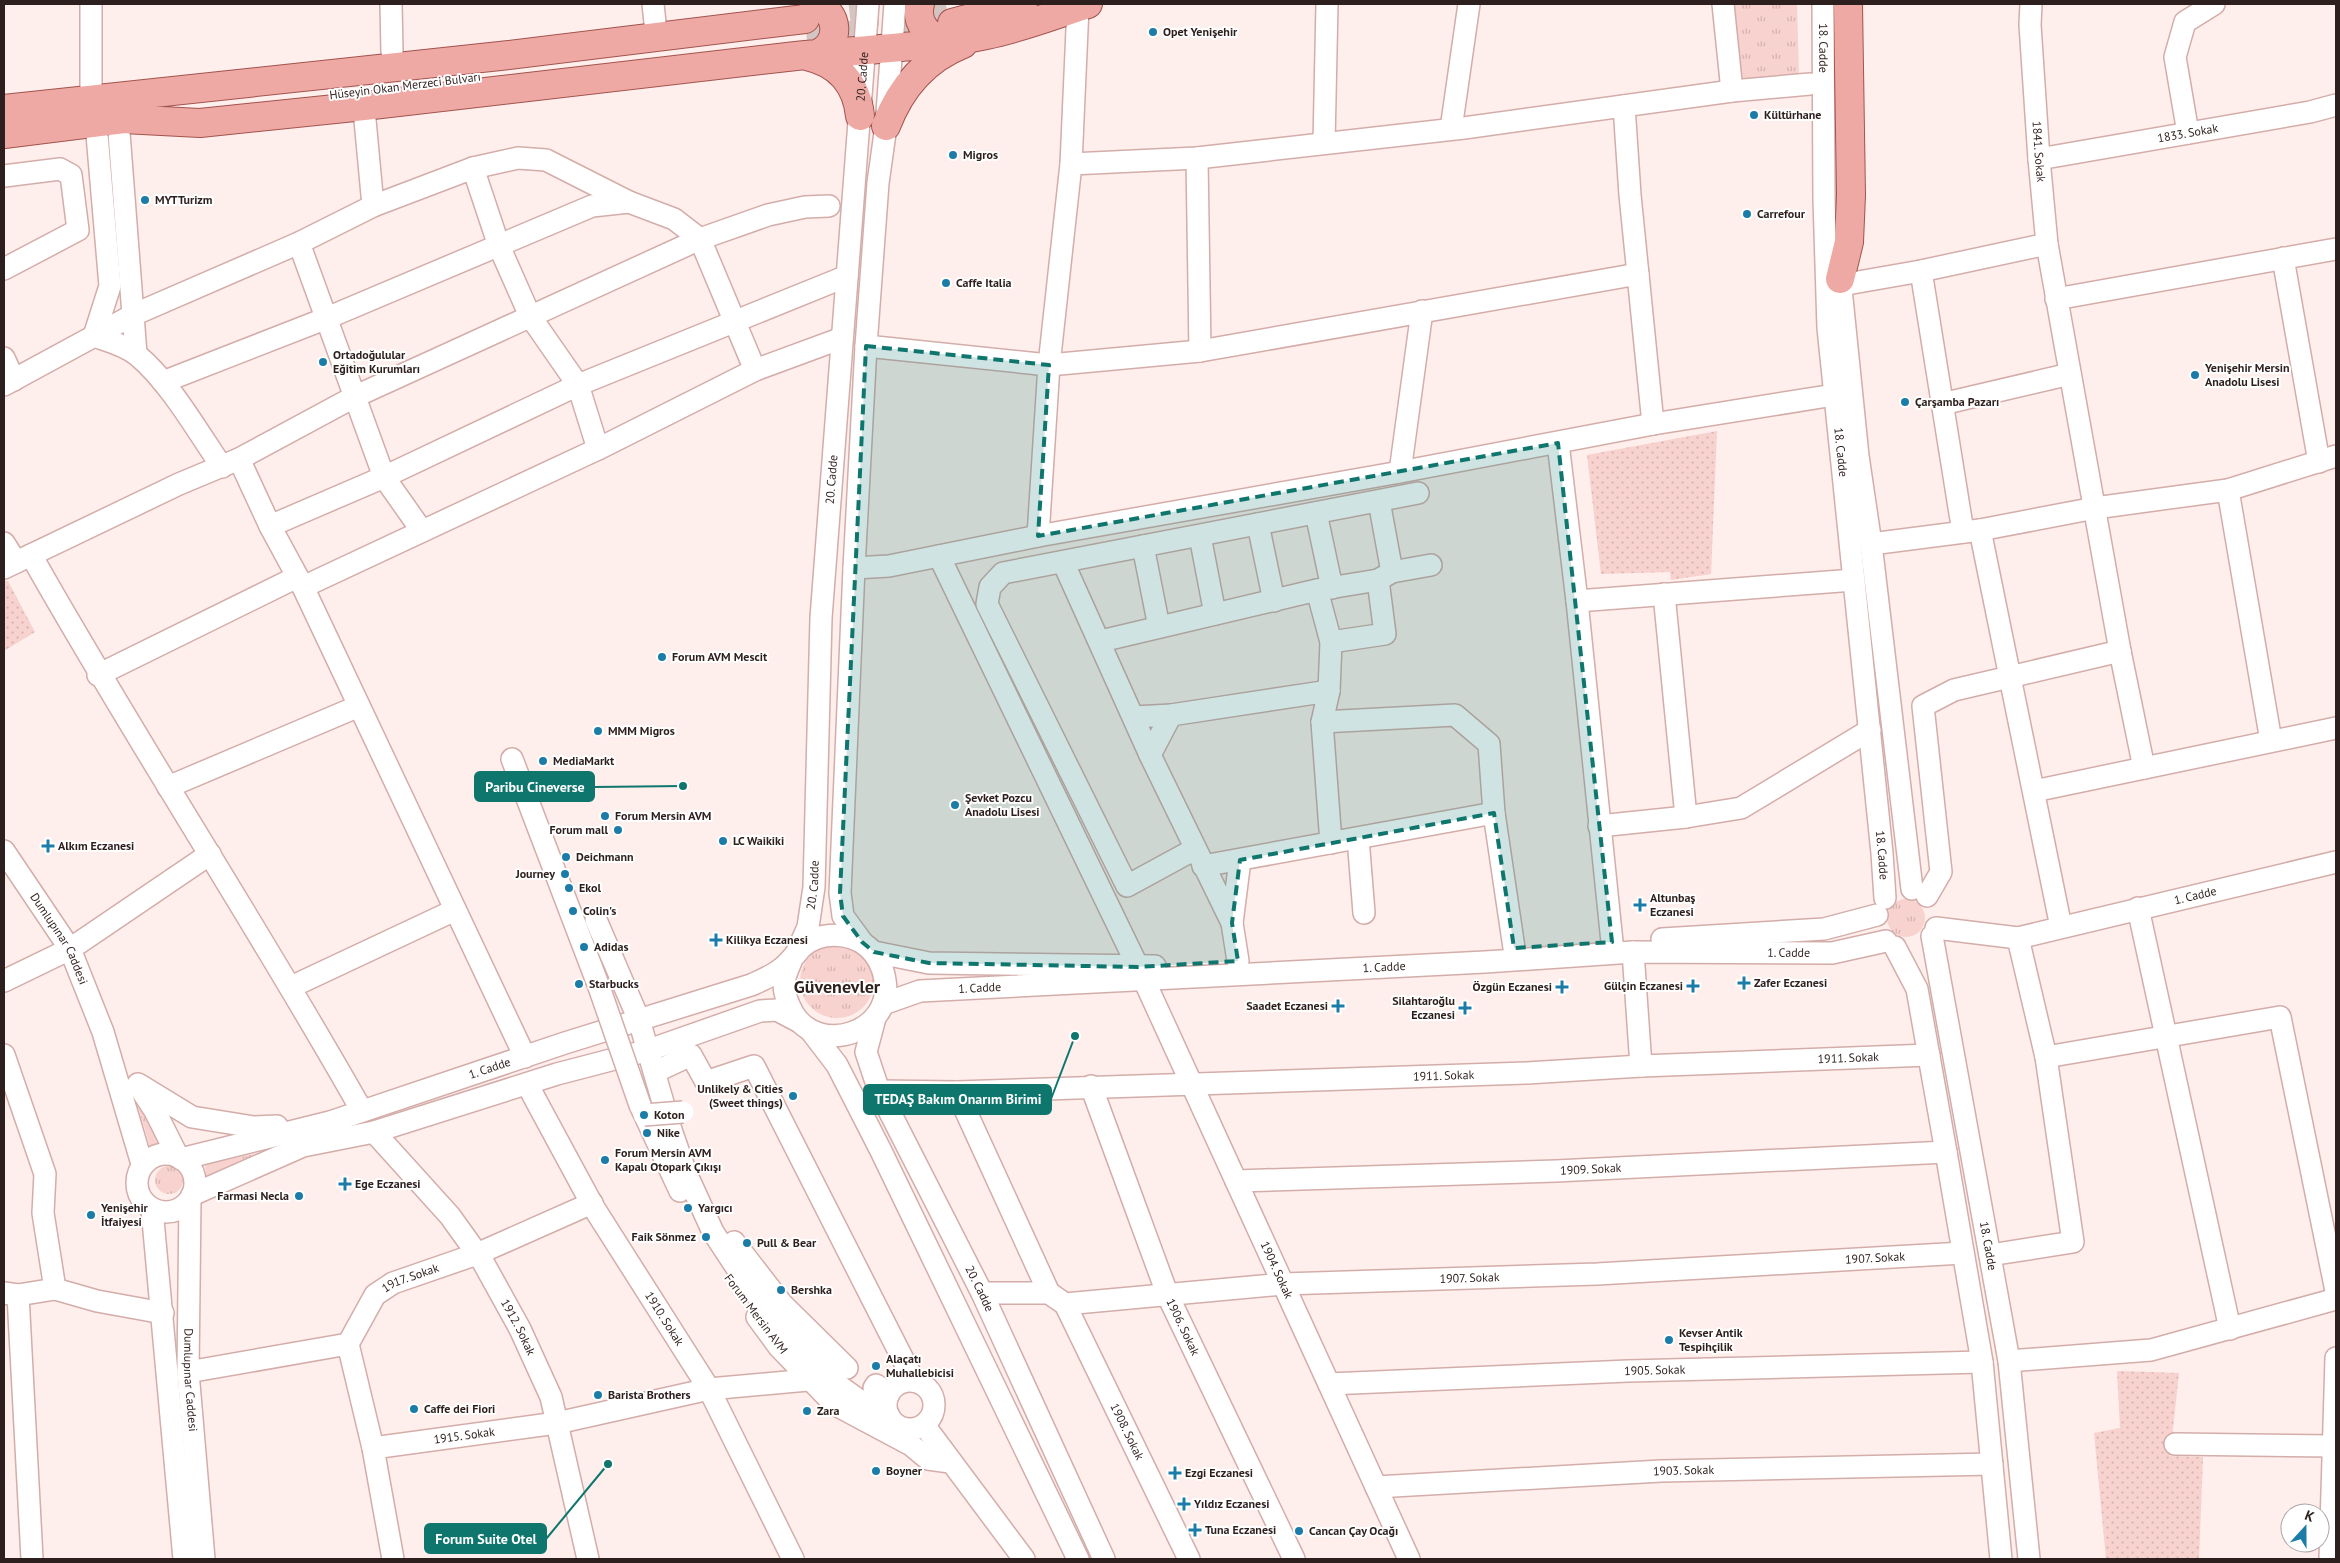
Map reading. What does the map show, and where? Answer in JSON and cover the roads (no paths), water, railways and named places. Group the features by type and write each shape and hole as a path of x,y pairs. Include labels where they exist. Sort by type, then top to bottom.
{"main road":[{"path":"920,4 919,15 923,28 934,37 1023,4"},
{"path":"1840,282 1849,242 1851,195 1848,4"},
{"path":"886,126 904,89 925,67 951,48 1083,5"},
{"path":"106,112 169,77 392,52 654,13 801,23 866,50 893,47 949,32 983,36"},
{"name":"Hüseyin Okan Merzeci Bulvarı","path":"4,134 106,112 500,56 801,23"},
{"path":"106,112 200,123 364,106 801,23"},
{"path":"801,23 819,59 839,70 852,87 860,116"},
{"name":"Hüseyin Okan Merzeci Bulvarı","path":"4,109 106,112"}],"street":[{"path":"91,4 133,315 136,354"},
{"path":"391,4 392,52"},
{"name":"20. Cadde","path":"794,956 808,927 814,887 821,618 866,50 868,4"},
{"path":"191,1198 195,1182 193,1173 179,1158 165,1154 156,1156 142,1164 138,1174 138,1194 152,1209 168,1212 176,1210 191,1198 303,1146 374,1132 557,1074 649,1050 760,1011 777,1010 805,1026 828,1036 845,1036 862,1029 879,1011 886,986 883,969 843,916 840,893 866,346 878,183 886,126 895,4"},
{"path":"1324,143 1327,4"},
{"path":"1450,128 1469,4"},
{"path":"1723,4 1732,91"},
{"path":"1809,4 1815,288 1830,364"},
{"name":"18. Cadde","path":"1823,4 1824,200 1830,364 1870,730 1881,906"},
{"name":"18. Cadde","path":"1837,4 1836,179 1840,282 1858,456 1919,893"},
{"name":"1841. Sokak","path":"2031,4 2030,25 2047,244 2120,651 2144,768"},
{"path":"2188,133 2175,57 2185,22 2214,4"},
{"path":"1038,536 1049,365 1071,164 1083,5"},
{"path":"1071,164 1197,158 1450,128 1732,91 1810,84"},
{"name":"1833. Sokak","path":"2039,159 2310,112 2336,105"},
{"path":"1624,106 1638,274 1654,424"},
{"path":"94,336 110,286 106,112"},
{"path":"366,120 373,206"},
{"path":"4,358 9,382 133,315 299,243 373,206 472,168 518,158 546,160 629,202 674,219 700,240 755,370"},
{"path":"1197,158 1200,351"},
{"path":"472,168 499,246 530,316 578,385 598,449"},
{"path":"4,176 60,169 71,175 78,230 4,269"},
{"path":"163,382 327,318 592,206 629,202"},
{"path":"17,562 179,484 230,463 354,397 700,240 768,215 805,207 829,206"},
{"path":"299,243 384,477 422,531"},
{"path":"1840,282 1920,271 2047,244"},
{"path":"2056,298 2336,249"},
{"path":"1871,544 1972,531 2095,508 2228,490 2328,458 2283,258"},
{"path":"1920,271 1942,404 1972,531 2010,675 2060,927"},
{"path":"866,346 1049,365 1200,351 1422,310 1638,274"},
{"path":"270,526 384,477 578,385 847,276"},
{"path":"1400,472 1422,310"},
{"path":"94,336 136,354 163,382 230,463 270,526 300,582 524,1057"},
{"path":"98,675 300,582 422,531 598,449 755,370 842,338"},
{"path":"1942,404 2070,374"},
{"path":"854,568 889,566 1038,536 1400,472 1654,424 1834,395"},
{"path":"1558,443 1577,601 1598,826 1612,942"},
{"path":"2228,490 2271,741"},
{"path":"1418,493 1003,573 990,586 987,604 1127,886 1199,858 1240,860 1494,813"},
{"path":"1331,642 1385,634 1385,576 1379,501"},
{"path":"1316,513 1331,642 1329,691 1322,722 1331,843"},
{"path":"1258,524 1274,601"},
{"path":"1200,536 1216,614"},
{"path":"4,543 98,675 291,987 362,1111"},
{"path":"1143,546 1159,628"},
{"name":"1904. Sokak","path":"939,556 1141,974 1409,1559"},
{"path":"1063,562 1118,680 1150,755 1232,923"},
{"path":"1100,641 1431,565"},
{"path":"1577,601 1854,580"},
{"path":"1664,594 1686,817"},
{"path":"1118,680 1127,635"},
{"path":"1919,893 1942,872 1922,706 1954,690 2010,675 2120,651"},
{"path":"1134,717 1170,715 1329,691"},
{"path":"168,787 359,706"},
{"path":"1150,755 1170,715"},
{"path":"1322,722 1455,715 1489,744 1494,813 1514,948"},
{"path":"2034,791 2336,728"},
{"path":"1598,826 1686,817 1741,808 1870,730"},
{"path":"512,760 599,987 642,1110"},
{"path":"1358,838 1364,913"},
{"name":"Dumlupınar Caddesi","path":"4,850 70,949 104,1032 142,1164"},
{"path":"4,981 70,949 210,854"},
{"path":"1238,961 1232,923 1240,860"},
{"name":"1. Cadde","path":"1934,932 2018,938 2336,862"},
{"path":"1893,892 1919,893 1936,911 1934,932 1925,943 1915,948 1905,949 1891,944 1878,929 1881,906 1893,892"},
{"name":"1. Cadde","path":"868,947 929,963 1141,974 1238,961 1514,948 1824,929 1881,906"},
{"path":"2138,908 2230,1329"},
{"path":"291,987 455,910"},
{"name":"Forum Mersin AVM","path":"596,920 639,1020 671,1130 686,1173 713,1232 746,1282 791,1337 828,1375 863,1403 889,1416"},
{"name":"18. Cadde","path":"1934,932 2009,1361 2029,1559"},
{"path":"868,947 844,935 825,936 803,946 794,956 784,984 786,1000 837,1065 1078,1559"},
{"path":"1990,1255 2073,1242 2046,1057 2018,938"},
{"name":"18. Cadde","path":"1891,944 1917,989 1929,1055 1982,1362 2001,1559"},
{"name":"1. Cadde","path":"879,1011 920,992 1141,974 1485,962 1633,952 1832,953 1891,944"},
{"path":"1633,952 1641,1066"},
{"name":"1. Cadde","path":"179,1158 330,1122 524,1057 751,985 779,971 794,956"},
{"name":"20. Cadde","path":"879,1011 866,1052 880,1090 982,1293 1104,1559"},
{"path":"2046,1057 2280,1016 2336,1291"},
{"name":"Dumlupınar Caddesi","path":"104,1032 155,1111 179,1158"},
{"path":"4,1055 45,1174 43,1213 55,1289"},
{"path":"655,1072 691,1055 706,1082 754,1066 914,1381"},
{"name":"1911. Sokak","path":"880,1090 957,1092 1091,1086 1527,1073 1641,1066 1929,1055"},
{"path":"138,1084 192,1117 254,1127 330,1122"},
{"name":"1910. Sokak","path":"527,1084 592,1203 708,1389 793,1559"},
{"name":"1906. Sokak","path":"1091,1086 1168,1296 1294,1559"},
{"name":"1908. Sokak","path":"957,1092 1057,1298 1189,1559"},
{"name":"Forum Mersin AVM","path":"828,1375 779,1347 714,1258 675,1182 642,1110 683,1112 688,1145 733,1240 782,1304 828,1375 834,1404 911,1445 928,1459 950,1462"},
{"name":"1912. Sokak","path":"374,1132 450,1216 477,1254 520,1329 551,1398 588,1559"},
{"name":"1909. Sokak","path":"1236,1181 1565,1171 1946,1152"},
{"name":"Dumlupınar Caddesi","path":"191,1198 188,1372 204,1559"},
{"name":"1917. Sokak","path":"348,1344 375,1295 393,1284 477,1254 592,1203"},
{"name":"Dumlupınar Caddesi","path":"152,1209 184,1559"},
{"name":"1907. Sokak","path":"982,1293 1057,1298 1168,1296 1283,1284 1597,1274 1963,1253"},
{"path":"32,1559 11,1294 55,1289 97,1300 163,1313"},
{"path":"2009,1361 2151,1350 2336,1299"},
{"path":"188,1372 348,1344 373,1448 394,1559"},
{"path":"2330,1559 2334,1535 2336,1358"},
{"name":"1905. Sokak","path":"1329,1384 1628,1371 1982,1362"},
{"name":"1915. Sokak","path":"373,1448 557,1423 708,1389 828,1375"},
{"path":"914,1381 928,1388 934,1404 930,1419 924,1425 908,1428 900,1426 889,1416 882,1391 899,1383 914,1381"},
{"path":"924,1425 1024,1559"},
{"path":"2175,1444 2335,1446"},
{"name":"1903. Sokak","path":"1376,1488 1661,1470 1992,1464"}],"tunnel":[{"path":"808,19 946,4"},
{"path":"807,40 945,24"}],"place":[{"name":"Opet Yenişehir","path":"1153,32"},
{"name":"Kültürhane","path":"1754,115"},
{"name":"Migros","path":"953,155"},
{"name":"MYTTurizm","path":"145,200"},
{"name":"Carrefour","path":"1747,214"},
{"name":"Caffe Italia","path":"946,283"},
{"name":"Ortadoğulular Eğitim Kurumları","path":"323,362"},
{"name":"Yenişehir Mersin Anadolu Lisesi","path":"2195,375"},
{"name":"Çarşamba Pazarı","path":"1905,402"},
{"name":"Forum AVM Mescit","path":"662,657"},
{"name":"MMM Migros","path":"598,731"},
{"name":"MediaMarkt","path":"543,761"},
{"name":"Paribu Cineverse","path":"683,786"},
{"name":"Şevket Pozcu Anadolu Lisesi","path":"955,805"},
{"name":"Forum Mersin AVM","path":"605,816"},
{"name":"Forum mall","path":"618,830"},
{"name":"LC Waikiki","path":"723,841"},
{"name":"Alkım Eczanesi","path":"48,846"},
{"name":"Deichmann","path":"566,857"},
{"name":"Journey","path":"565,874"},
{"name":"Ekol","path":"569,888"},
{"name":"Altunbaş Eczanesi","path":"1640,905"},
{"name":"Colin's","path":"573,911"},
{"name":"Kilikya Eczanesi","path":"716,940"},
{"name":"Adidas","path":"584,947"},
{"name":"Zafer Eczanesi","path":"1744,983"},
{"name":"Starbucks","path":"579,984"},
{"name":"Gülçin Eczanesi","path":"1693,986"},
{"name":"Özgün Eczanesi","path":"1562,987"},
{"name":"Saadet Eczanesi","path":"1338,1006"},
{"name":"Silahtaroğlu Eczanesi","path":"1465,1008"},
{"name":"TEDAŞ Bakım Onarım Birimi","path":"1075,1036"},
{"name":"Unlikely & Cities (Sweet things)","path":"793,1096"},
{"name":"Koton","path":"644,1115"},
{"name":"Nike","path":"647,1133"},
{"name":"Forum Mersin AVM Kapalı Otopark Çıkışı","path":"605,1160"},
{"name":"Ege Eczanesi","path":"345,1184"},
{"name":"Farmasi Necla","path":"299,1196"},
{"name":"Yargıcı","path":"688,1208"},
{"name":"Yenişehir İtfaiyesi","path":"91,1215"},
{"name":"Faik Sönmez","path":"706,1237"},
{"name":"Pull & Bear","path":"747,1243"},
{"name":"Bershka","path":"781,1290"},
{"name":"Kevser Antik Tespihçilik","path":"1669,1340"},
{"name":"Alaçatı Muhallebicisi","path":"876,1366"},
{"name":"Barista Brothers","path":"598,1395"},
{"name":"Caffe dei Fiori","path":"414,1409"},
{"name":"Zara","path":"807,1411"},
{"name":"Forum Suite Otel","path":"608,1464"},
{"name":"Boyner","path":"876,1471"},
{"name":"Ezgi Eczanesi","path":"1175,1473"},
{"name":"Yıldız Eczanesi","path":"1184,1504"},
{"name":"Tuna Eczanesi","path":"1195,1530"},
{"name":"Cancan Çay Ocağı","path":"1299,1531"}],"district":[{"name":"Güvenevler","path":"837,987"}]}
